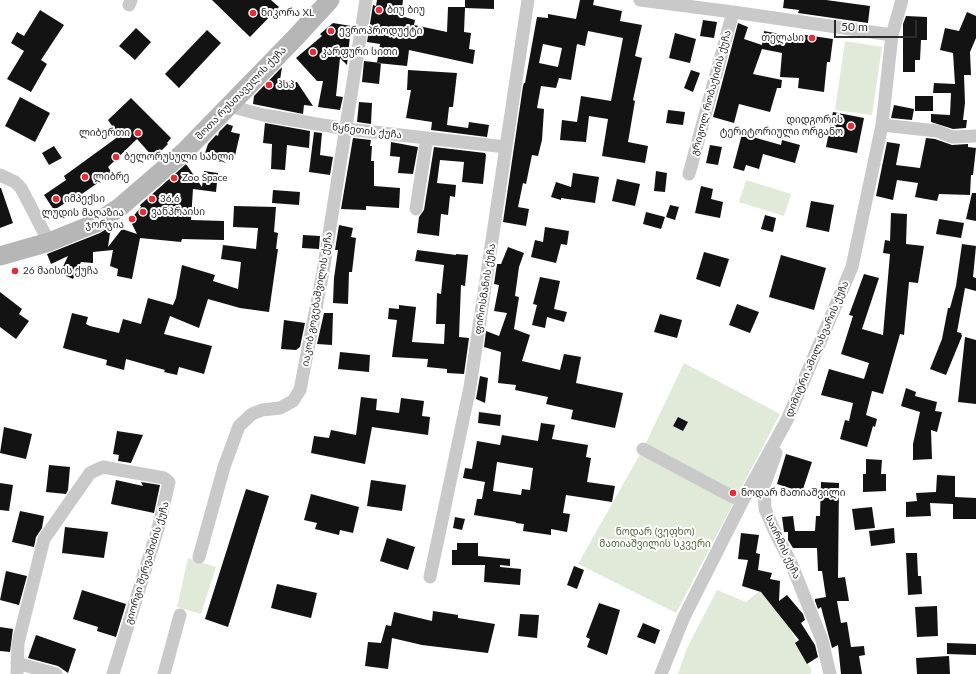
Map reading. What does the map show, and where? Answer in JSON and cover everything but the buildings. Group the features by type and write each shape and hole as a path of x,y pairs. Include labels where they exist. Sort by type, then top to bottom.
{"main road":[{"name":"შოთა რუსთაველის ქუჩა","path":"0,256 49,242 96,222 120,208 185,151 330,0"}],"street":[{"name":"იაკობ გოგებაშვილის ქუჩა","path":"199,557 226,462 239,426 252,414 262,410 280,408 293,401 300,390 323,272 347,129 360,25 366,0"},
{"name":"ფიროსმანის ქუჩა","path":"430,577 470,387 528,0"},
{"path":"640,0 666,1 892,35"},
{"name":"დიმიტრი ამილახვარის ქუჩა","path":"661,674 684,617 743,500 787,420 852,267 882,125 892,35 902,0"},
{"name":"გრიგოლ რობაქიძის ქუჩა","path":"689,174 733,12"},
{"name":"წყნეთის ქუჩა","path":"229,106 263,115 347,129 506,147"},
{"path":"882,125 937,131 952,137 976,136"},
{"path":"416,210 427,138"},
{"path":"0,175 15,182 21,188 49,242"},
{"name":"საირმის ქუჩა","path":"787,420 764,486 764,500 775,532 792,563 822,640 830,674"},
{"path":"643,449 731,496 743,500"},
{"name":"გიორგი შერვაშიძის ქუჩა","path":"17,669 18,643 44,539 90,473 103,467 140,472 164,478 169,482 159,525 113,674"},
{"path":"164,674 180,615"},
{"path":"17,669 56,674"}],"green space":[{"path":"845,41 882,47 872,115 835,110"},
{"path":"746,180 791,194 784,216 739,202"},
{"name":"ნოდარ (ვეფხო) მათიაშვილის სკვერი","path":"684,363 780,414 676,613 578,564 643,449"},
{"path":"188,558 216,567 201,614 177,607"},
{"path":"767,585 811,669 811,674 678,674 687,648 717,590 746,602"}],"place":[{"name":"ბიუ ბიუ","path":"379,10"},
{"name":"ნიკორა XL","path":"253,13"},
{"name":"ევროპროდუქტი","path":"331,31"},
{"name":"თელასი","path":"812,38"},
{"name":"კარფური სითი","path":"313,52"},
{"name":"პსპ","path":"269,85"},
{"name":"დიდგორის ტერიტორიული ორგანო","path":"851,126"},
{"name":"ლიბერთი","path":"138,133"},
{"name":"ბელორუსული სახლი","path":"116,157"},
{"name":"ლიბრე","path":"85,177"},
{"name":"Zoo Space","path":"174,178"},
{"name":"იმპექსი","path":"56,199"},
{"name":"36.6","path":"152,199"},
{"name":"ვანპრაისი","path":"143,212"},
{"name":"ლუდის მაღაზია ჯორჯია","path":"132,219"},
{"name":"26 მაისის ქუჩა","path":"15,271"},
{"name":"ნოდარ მათიაშვილი","path":"733,493"}]}
